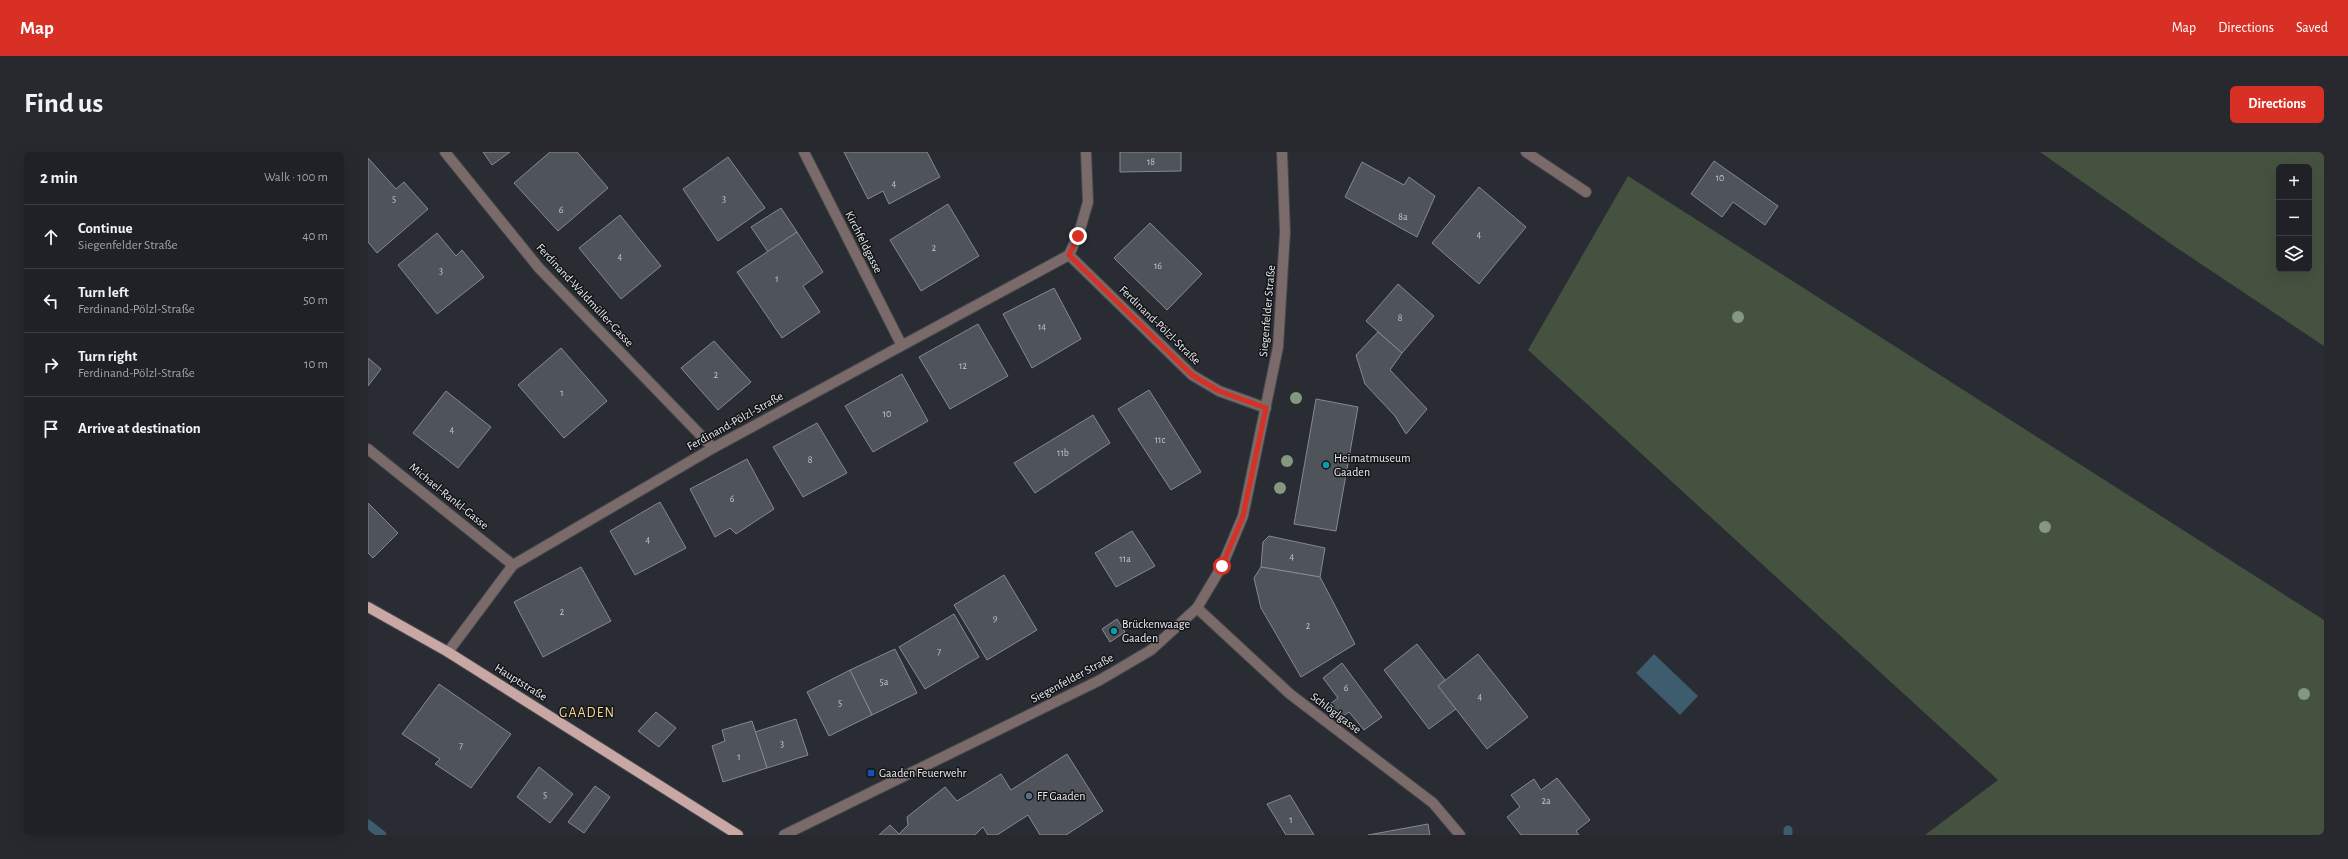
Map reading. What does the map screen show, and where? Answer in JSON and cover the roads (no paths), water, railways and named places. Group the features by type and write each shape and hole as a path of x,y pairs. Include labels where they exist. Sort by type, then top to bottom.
{"main road":[{"name":"Hauptstraße","path":"368,607 448,652 738,835"}],"street":[{"name":"Ferdinand-Waldmüller-Gasse","path":"445,152 539,268 713,448"},
{"name":"Kirchfeldgasse","path":"804,152 901,344"},
{"path":"1069,255 1079,233 1088,202 1086,152"},
{"name":"Siegenfelder Straße","path":"784,835 1100,680 1151,650 1197,608 1222,566 1243,516 1278,347 1285,232 1282,152"},
{"path":"1526,152 1586,192"},
{"name":"Ferdinand-Pölzl-Straße","path":"448,652 513,565 713,448 901,344 1069,255 1192,375 1219,391 1266,408"},
{"name":"Michael-Rankl-Gasse","path":"368,448 513,565"},
{"name":"Schlöglgasse","path":"1197,608 1290,694 1433,803 1460,835"}],"water":[{"path":"1654,654 1698,696 1680,715 1636,673"}],"waterway":[{"path":"368,824 382,835"},
{"path":"1788,830 1788,835"}],"place":[{"name":"Heimatmuseum Gaaden","path":"1326,465"},
{"name":"Brückenwaage Gaaden","path":"1114,631"},
{"name":"Gaaden Feuerwehr","path":"871,773"},
{"name":"FF Gaaden","path":"1029,796"}],"district":[{"name":"GAADEN","path":"587,713"}]}
